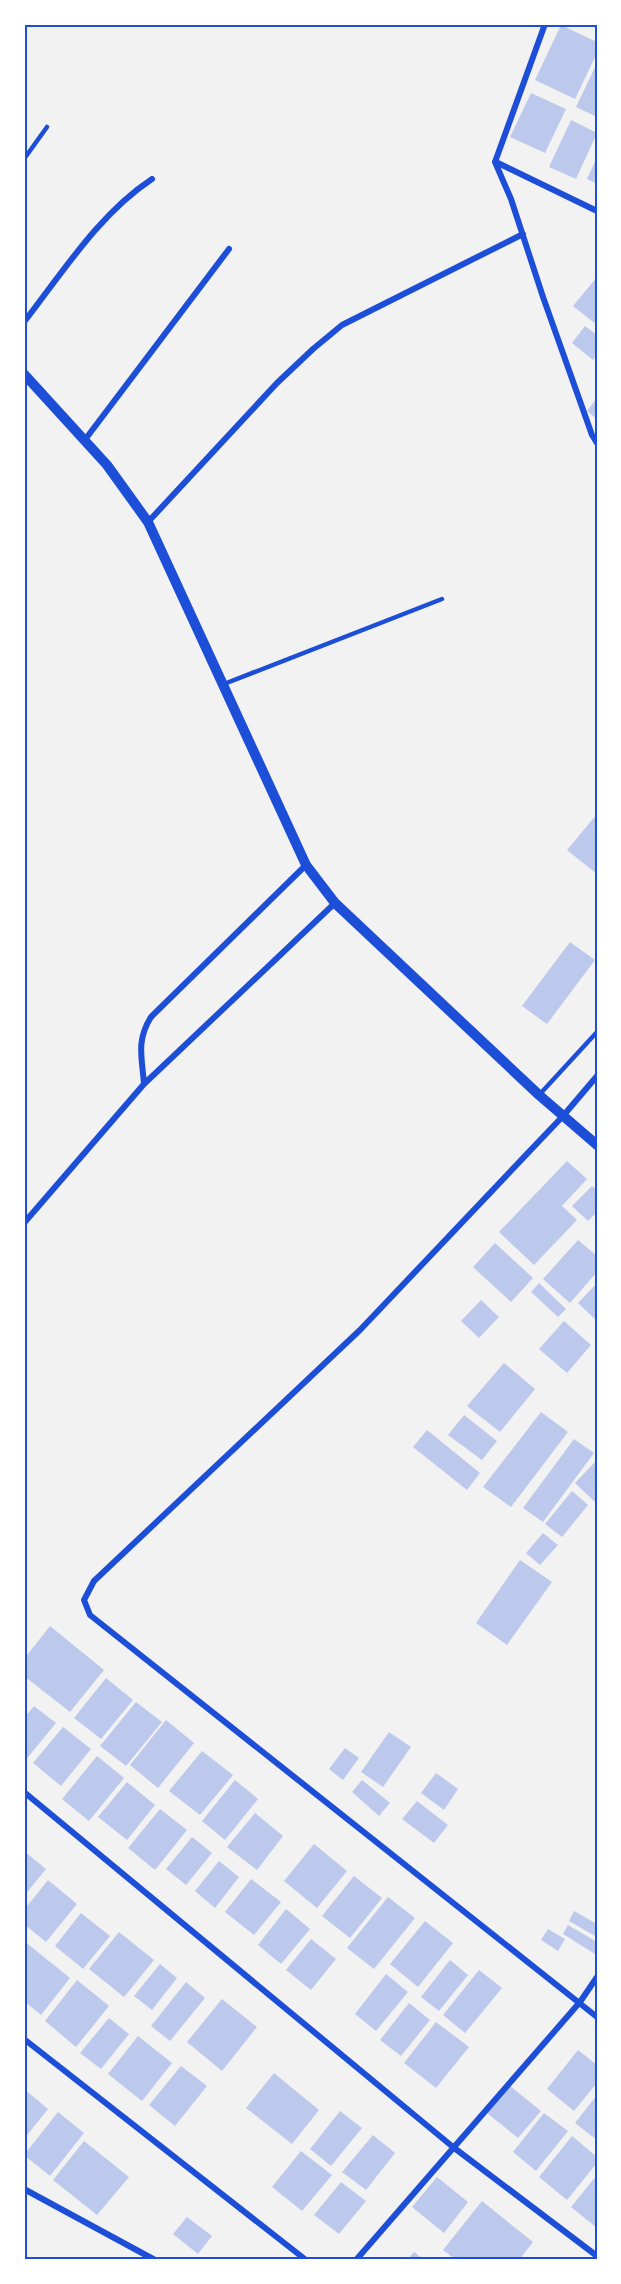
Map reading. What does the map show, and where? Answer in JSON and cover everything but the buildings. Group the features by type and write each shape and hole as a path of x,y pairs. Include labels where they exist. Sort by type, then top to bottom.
{"street":[{"path":"545,24 495,162 523,234 546,308 592,435 597,443"},
{"path":"495,162 597,211"},
{"path":"24,322 109,214 152,178"},
{"path":"148,522 277,383 342,325 523,234"},
{"path":"84,441 229,249"},
{"path":"24,374 107,465 148,522 306,865 335,903 539,1095 597,1144"},
{"path":"144,1084 142,1031 151,1017 306,865"},
{"path":"24,1223 144,1084 335,903"},
{"path":"597,1076 563,1116 360,1330 93,1581 84,1600 90,1615 597,2017"},
{"path":"24,1792 453,2147 597,2256"},
{"path":"356,2260 580,2002 597,1977"},
{"path":"24,2039 306,2260"},
{"path":"24,2189 155,2260"}],"lane":[{"path":"24,159 47,127"},
{"path":"223,685 442,599"},
{"path":"539,1095 597,1032"}]}
